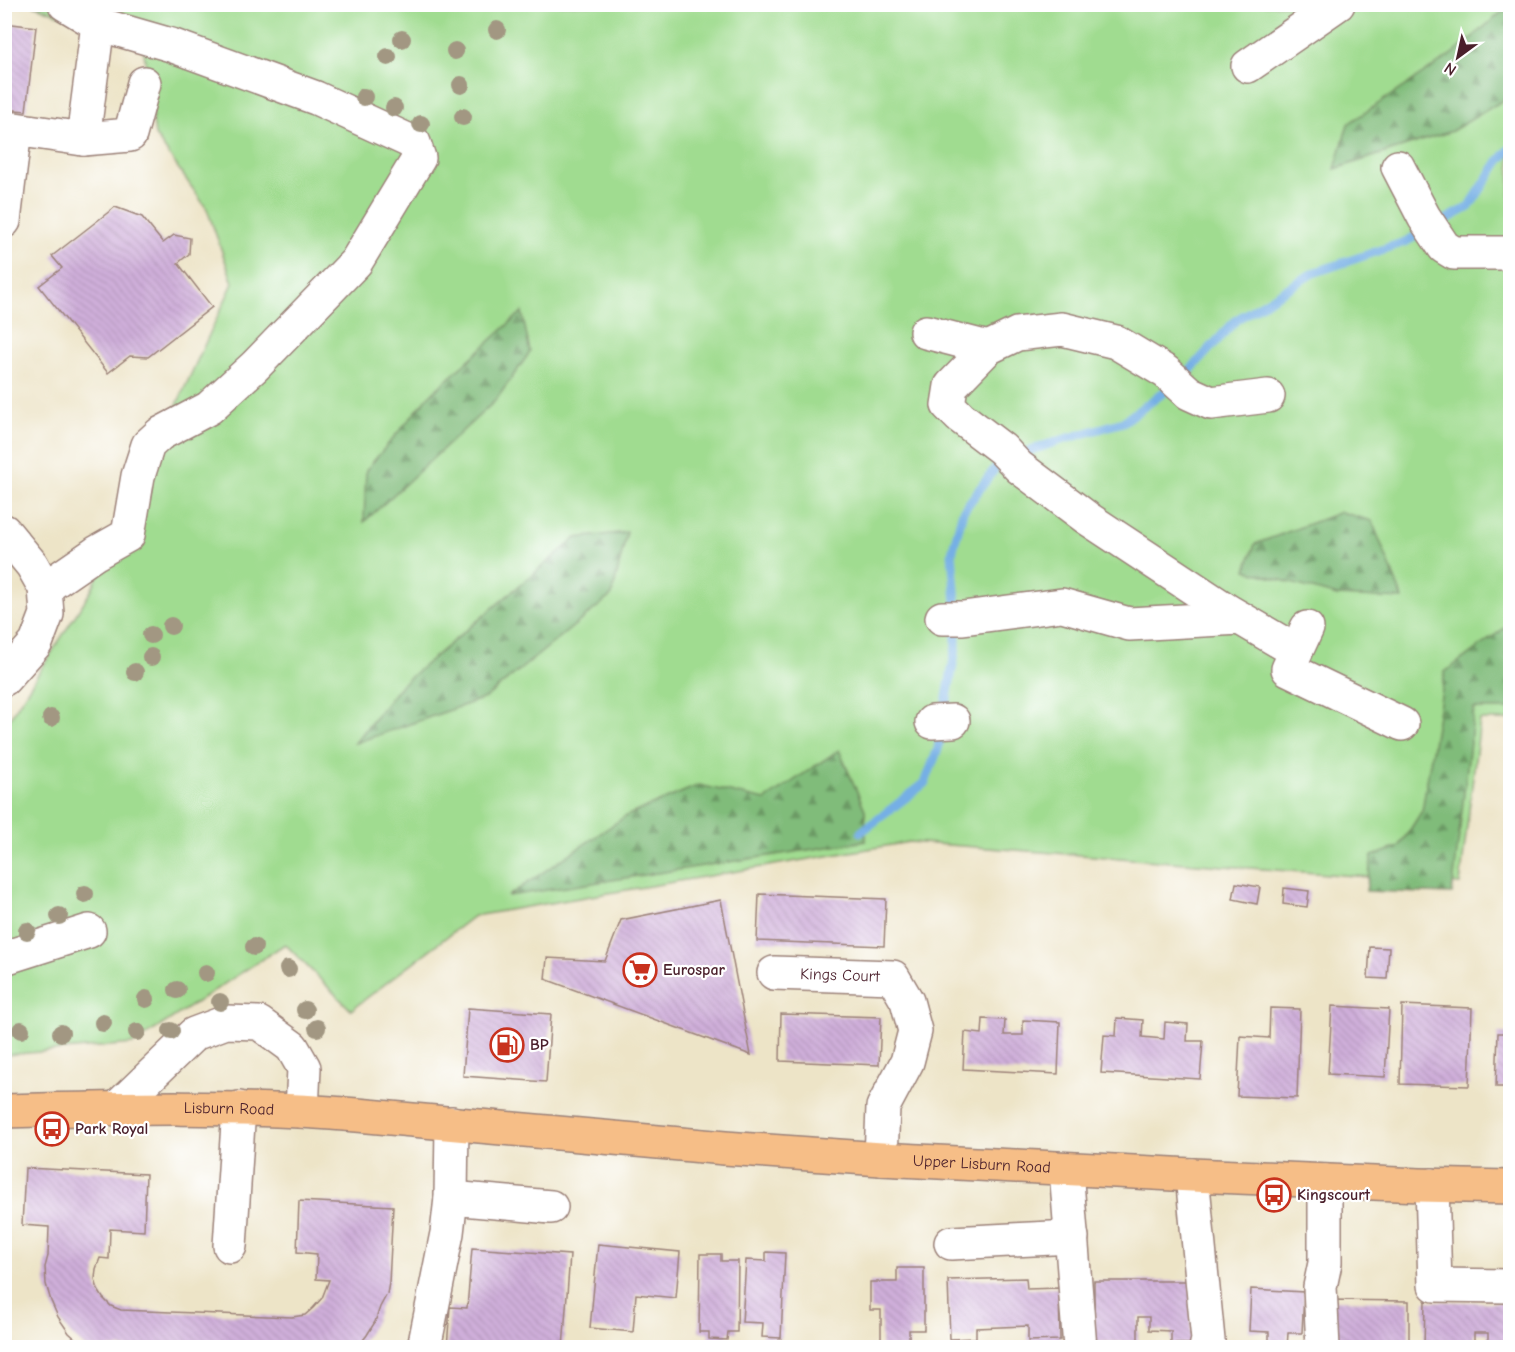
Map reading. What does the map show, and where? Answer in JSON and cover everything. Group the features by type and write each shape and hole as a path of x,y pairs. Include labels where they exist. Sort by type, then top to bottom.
{"main road":[{"name":"Lisburn Road","path":"4,1111 239,1108 452,1123"},
{"name":"Upper Lisburn Road","path":"452,1123 725,1148 881,1159 1192,1175 1510,1187"}],"street":[{"path":"45,588 96,553 128,535 138,476 148,445 160,434 209,408 255,366 356,262 419,158 414,143 316,98 171,45 98,24 65,4"},
{"path":"1248,66 1338,4"},
{"path":"83,139 98,24"},
{"path":"4,221 15,129 83,139 130,135 144,83"},
{"path":"1398,167 1424,217 1444,247 1454,253 1510,253"},
{"path":"1268,396 1211,402 1116,342 1062,329 1017,334 988,348 951,386 948,405 1010,458 1087,518 1240,618 1302,639 1288,669 1402,724"},
{"path":"926,332 988,348"},
{"path":"4,531 32,566 45,588 47,614 36,643 4,679"},
{"path":"953,618 1062,605 1129,624 1240,618"},
{"path":"4,958 89,932"},
{"name":"Kings Court","path":"774,973 893,978 907,1001 915,1031 907,1062 883,1107 881,1159"},
{"path":"117,1108 194,1034 226,1022 259,1023 292,1047 304,1068 302,1111"},
{"path":"230,1246 239,1108"},
{"path":"424,1347 447,1233 452,1123"},
{"path":"1066,1168 1080,1347"},
{"path":"1192,1175 1208,1340 1206,1347"},
{"path":"1323,1347 1320,1287 1325,1263 1325,1180"},
{"path":"1432,1185 1435,1285 1510,1286"},
{"path":"450,1198 551,1206"},
{"path":"951,1243 1072,1237"}],"green space":[{"path":"33,5 1510,5 1510,720 1480,720 1460,884 909,842 474,916 351,1010 285,944 133,1044 5,1055 4,727 91,591 233,283 207,209 155,135 143,45"},
{"path":"1510,5 1510,96 1452,131 1335,169 1348,124 1454,53"},
{"path":"522,312 530,352 496,400 364,522 366,470 429,396"},
{"path":"1341,512 1372,521 1403,599 1337,596 1246,570 1255,544"},
{"path":"627,532 612,595 485,698 355,743 401,685 576,538"},
{"path":"1510,624 1510,709 1474,709 1452,894 1366,891 1372,856 1399,847 1422,811 1445,672"},
{"path":"839,750 865,810 866,841 508,896 626,816 699,785 765,800"}],"building":[{"path":"4,23 36,27 26,111 4,109"},
{"path":"115,207 142,217 163,243 174,235 190,238 189,254 178,263 212,307 148,357 130,356 108,373 39,286 62,268 52,256"},
{"path":"1236,883 1260,887 1257,904 1233,899"},
{"path":"1284,888 1309,891 1307,907 1283,904"},
{"path":"759,894 886,899 884,946 757,941"},
{"name":"Eurospar","path":"721,900 751,1055 545,979 547,958 605,961 621,920"},
{"path":"1370,947 1389,948 1387,979 1368,978"},
{"path":"1402,1005 1472,1008 1469,1086 1400,1084"},
{"path":"1332,1006 1389,1009 1385,1077 1328,1074"},
{"name":"BP","path":"468,1008 551,1014 546,1082 463,1076"},
{"path":"1270,1008 1300,1009 1297,1098 1237,1096 1240,1036 1269,1038"},
{"path":"781,1014 881,1017 879,1065 780,1061"},
{"path":"1117,1018 1143,1020 1142,1037 1164,1039 1165,1022 1188,1024 1187,1041 1203,1041 1200,1079 1101,1073 1104,1035 1116,1036"},
{"path":"983,1019 1005,1020 1004,1035 1023,1035 1023,1020 1060,1022 1058,1074 963,1069 965,1032 982,1034"},
{"path":"1498,1033 1510,1033 1510,1087 1496,1087"},
{"path":"25,1168 146,1174 144,1231 110,1229 109,1259 100,1258 96,1269 95,1279 98,1290 111,1306 121,1310 292,1317 305,1315 322,1298 329,1280 316,1279 317,1254 297,1252 299,1201 393,1206 387,1294 375,1322 357,1348 86,1348 69,1333 51,1301 46,1284 45,1267 48,1256 49,1227 22,1225"},
{"path":"598,1244 680,1252 676,1298 636,1294 633,1332 590,1328"},
{"path":"472,1248 570,1255 563,1348 447,1348 450,1307 467,1308"},
{"path":"766,1252 785,1253 781,1338 762,1337 763,1323 742,1322 746,1260 766,1261"},
{"path":"700,1254 721,1254 721,1261 738,1261 737,1332 728,1332 727,1340 709,1339 709,1332 699,1332"},
{"path":"897,1268 924,1268 924,1330 909,1330 909,1348 881,1348 881,1310 870,1310 870,1282 897,1282"},
{"path":"1026,1278 1027,1289 1059,1288 1060,1340 1028,1341 1028,1326 976,1328 976,1338 950,1339 948,1280"},
{"path":"1094,1281 1191,1281 1191,1344 1171,1344 1171,1331 1149,1330 1149,1317 1138,1317 1138,1342 1094,1342"},
{"path":"1251,1289 1304,1292 1302,1333 1288,1333 1287,1348 1269,1348 1269,1332 1249,1331"},
{"path":"1329,1300 1409,1301 1409,1348 1329,1348"},
{"path":"1425,1301 1510,1303 1510,1348 1488,1348 1488,1333 1474,1333 1474,1348 1424,1348"}],"waterway":[{"path":"1018,455 1123,422 1182,379 1236,320 1313,273 1405,242 1469,207 1499,161 1510,149"},
{"path":"861,832 925,783 938,749 956,647 956,603 952,553 963,511 1000,462 1005,460"}],"place":[{"name":"Eurospar","path":"640,970"},
{"name":"BP","path":"507,1045"},
{"name":"Park Royal","path":"52,1129"},
{"name":"Kingscourt","path":"1274,1195"}]}
